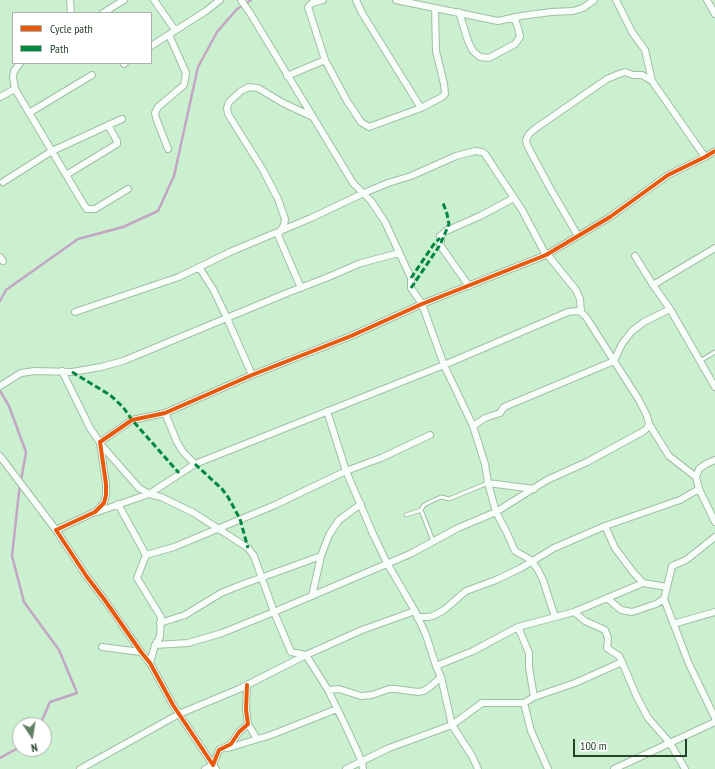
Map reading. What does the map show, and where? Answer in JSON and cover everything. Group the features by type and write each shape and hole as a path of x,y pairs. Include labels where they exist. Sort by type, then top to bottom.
{"street":[{"path":"70,0 71,12"},
{"path":"104,12 124,0"},
{"path":"154,0 175,30"},
{"path":"152,45 206,11 220,0"},
{"path":"241,0 352,183 364,193 385,222 411,278 411,288 422,304 444,365 473,426 485,464 488,483 496,512 515,551 531,560 538,570 543,580 555,617"},
{"path":"323,0 312,3 308,7 325,60 347,101 361,122 369,127 421,108 442,98 445,94 436,51 435,8"},
{"path":"356,0 362,13 421,108"},
{"path":"396,0 498,20 551,12 573,12 583,8 594,0"},
{"path":"616,0 632,32 645,50 652,81"},
{"path":"707,0 715,14"},
{"path":"459,12 468,41 473,50 480,57 489,58 514,44 520,37 514,17"},
{"path":"168,149 155,113 158,107 184,85 186,72 169,35"},
{"path":"287,76 325,60"},
{"path":"19,64 14,71 14,89 87,209 94,209 128,189"},
{"path":"578,236 532,155 526,140 529,134 536,128 612,76 625,72 633,75 642,75 652,81 705,157"},
{"path":"30,114 92,74"},
{"path":"301,288 280,243 278,235 284,225 285,219 278,198 263,170 228,114 227,108 229,102 241,91 249,87 258,88 283,103 311,116"},
{"path":"0,98 14,89"},
{"path":"3,182 52,151 122,119"},
{"path":"66,175 117,144 117,141 108,126"},
{"path":"75,312 179,277 364,193 388,183 411,176 456,156 475,151 485,154 522,210 546,255 576,290 580,299 581,312"},
{"path":"100,442 132,420 165,414 252,375 351,336 422,304 546,255 610,217 668,175 715,151"},
{"path":"469,286 440,245 440,236 446,231 480,216 514,198"},
{"path":"653,286 715,248"},
{"path":"0,386 21,373 35,371 72,372 101,367 123,361 360,263 399,253"},
{"path":"635,256 653,286 670,309 715,387"},
{"path":"199,267 213,289 252,375"},
{"path":"473,426 485,418 500,413 504,407 614,361 622,344 632,331 644,322 670,309"},
{"path":"56,530 95,512 148,494 194,464 444,365 568,312 576,311 581,312 586,317 639,400 647,416 648,424 669,456 696,477"},
{"path":"62,371 90,428 138,488 148,494 161,497 194,513 248,548 265,576 274,612 291,652 306,655 328,690 362,762 363,769"},
{"path":"327,411 346,471 373,534 426,635 441,677 452,725 472,756 478,769"},
{"path":"165,414 177,442 183,452 194,464"},
{"path":"156,645 188,643 222,633 410,554 433,543 458,528 496,512 548,480 588,462 644,431 648,424"},
{"path":"146,555 174,547 275,505 346,471 381,458 430,435"},
{"path":"95,512 104,503 106,495 100,442"},
{"path":"0,456 56,530 80,567 150,664 179,714 214,767"},
{"path":"715,460 699,469 696,477 699,489 715,522"},
{"path":"488,483 534,489"},
{"path":"80,769 179,714 247,685 306,655 362,630 416,614 433,616 444,610 466,591 496,580 521,568 531,560 554,548 605,526 680,500 699,489"},
{"path":"118,504 146,555"},
{"path":"312,596 320,556 333,527 339,520 361,504"},
{"path":"605,526 615,548 643,583"},
{"path":"715,537 686,560 672,566 664,598 689,664 715,718"},
{"path":"146,555 137,578 160,616 160,637 150,664"},
{"path":"160,623 185,615 221,594 320,556"},
{"path":"436,666 473,651 518,627 574,612 643,583 666,587"},
{"path":"607,598 621,610 632,612 656,604 664,598"},
{"path":"574,612 585,621 605,630 608,638 607,648 619,656 648,718 670,743 685,769"},
{"path":"674,624 715,612"},
{"path":"518,627 529,653 529,667 534,697"},
{"path":"102,647 141,652"},
{"path":"346,769 389,748 452,725 482,703 524,703 534,697 575,683 622,662"},
{"path":"328,690 340,689 361,696 372,695 389,689 418,692 424,691 441,677"},
{"path":"247,685 246,710 248,724 258,739"},
{"path":"524,703 531,731 548,769"},
{"path":"220,750 258,739 337,709"},
{"path":"614,769 715,722"},
{"path":"214,767 220,750 231,744 248,724"},
{"path":"205,769 214,767"}],"lane":[{"path":"700,362 715,352"},
{"path":"406,515 421,510 424,505 441,497 449,499 488,483"},
{"path":"421,510 433,543"}],"waterway":[{"path":"0,301 6,290 78,239 123,227 158,211 174,176 198,67 217,32 237,9 251,0"},
{"path":"0,391 9,406 26,452 19,492 12,556 24,602 59,650 77,693 50,702 43,717"},
{"path":"0,758 12,751"}],"marked path":[{"path":"411,288 440,245 449,224 443,203"},
{"path":"411,278 434,244 440,238"},
{"path":"72,372 110,395 123,407 132,420 179,473"},
{"path":"195,464 222,489 228,497 240,519 248,548"}],"cycle path":[{"path":"247,685 246,710 248,724 239,732 231,744 219,750 213,765 173,705 150,663 87,577 56,530 95,512 104,503 106,484 100,442 132,420 165,413 252,375 351,336 422,304 546,255 610,217 668,175 715,151"}]}
